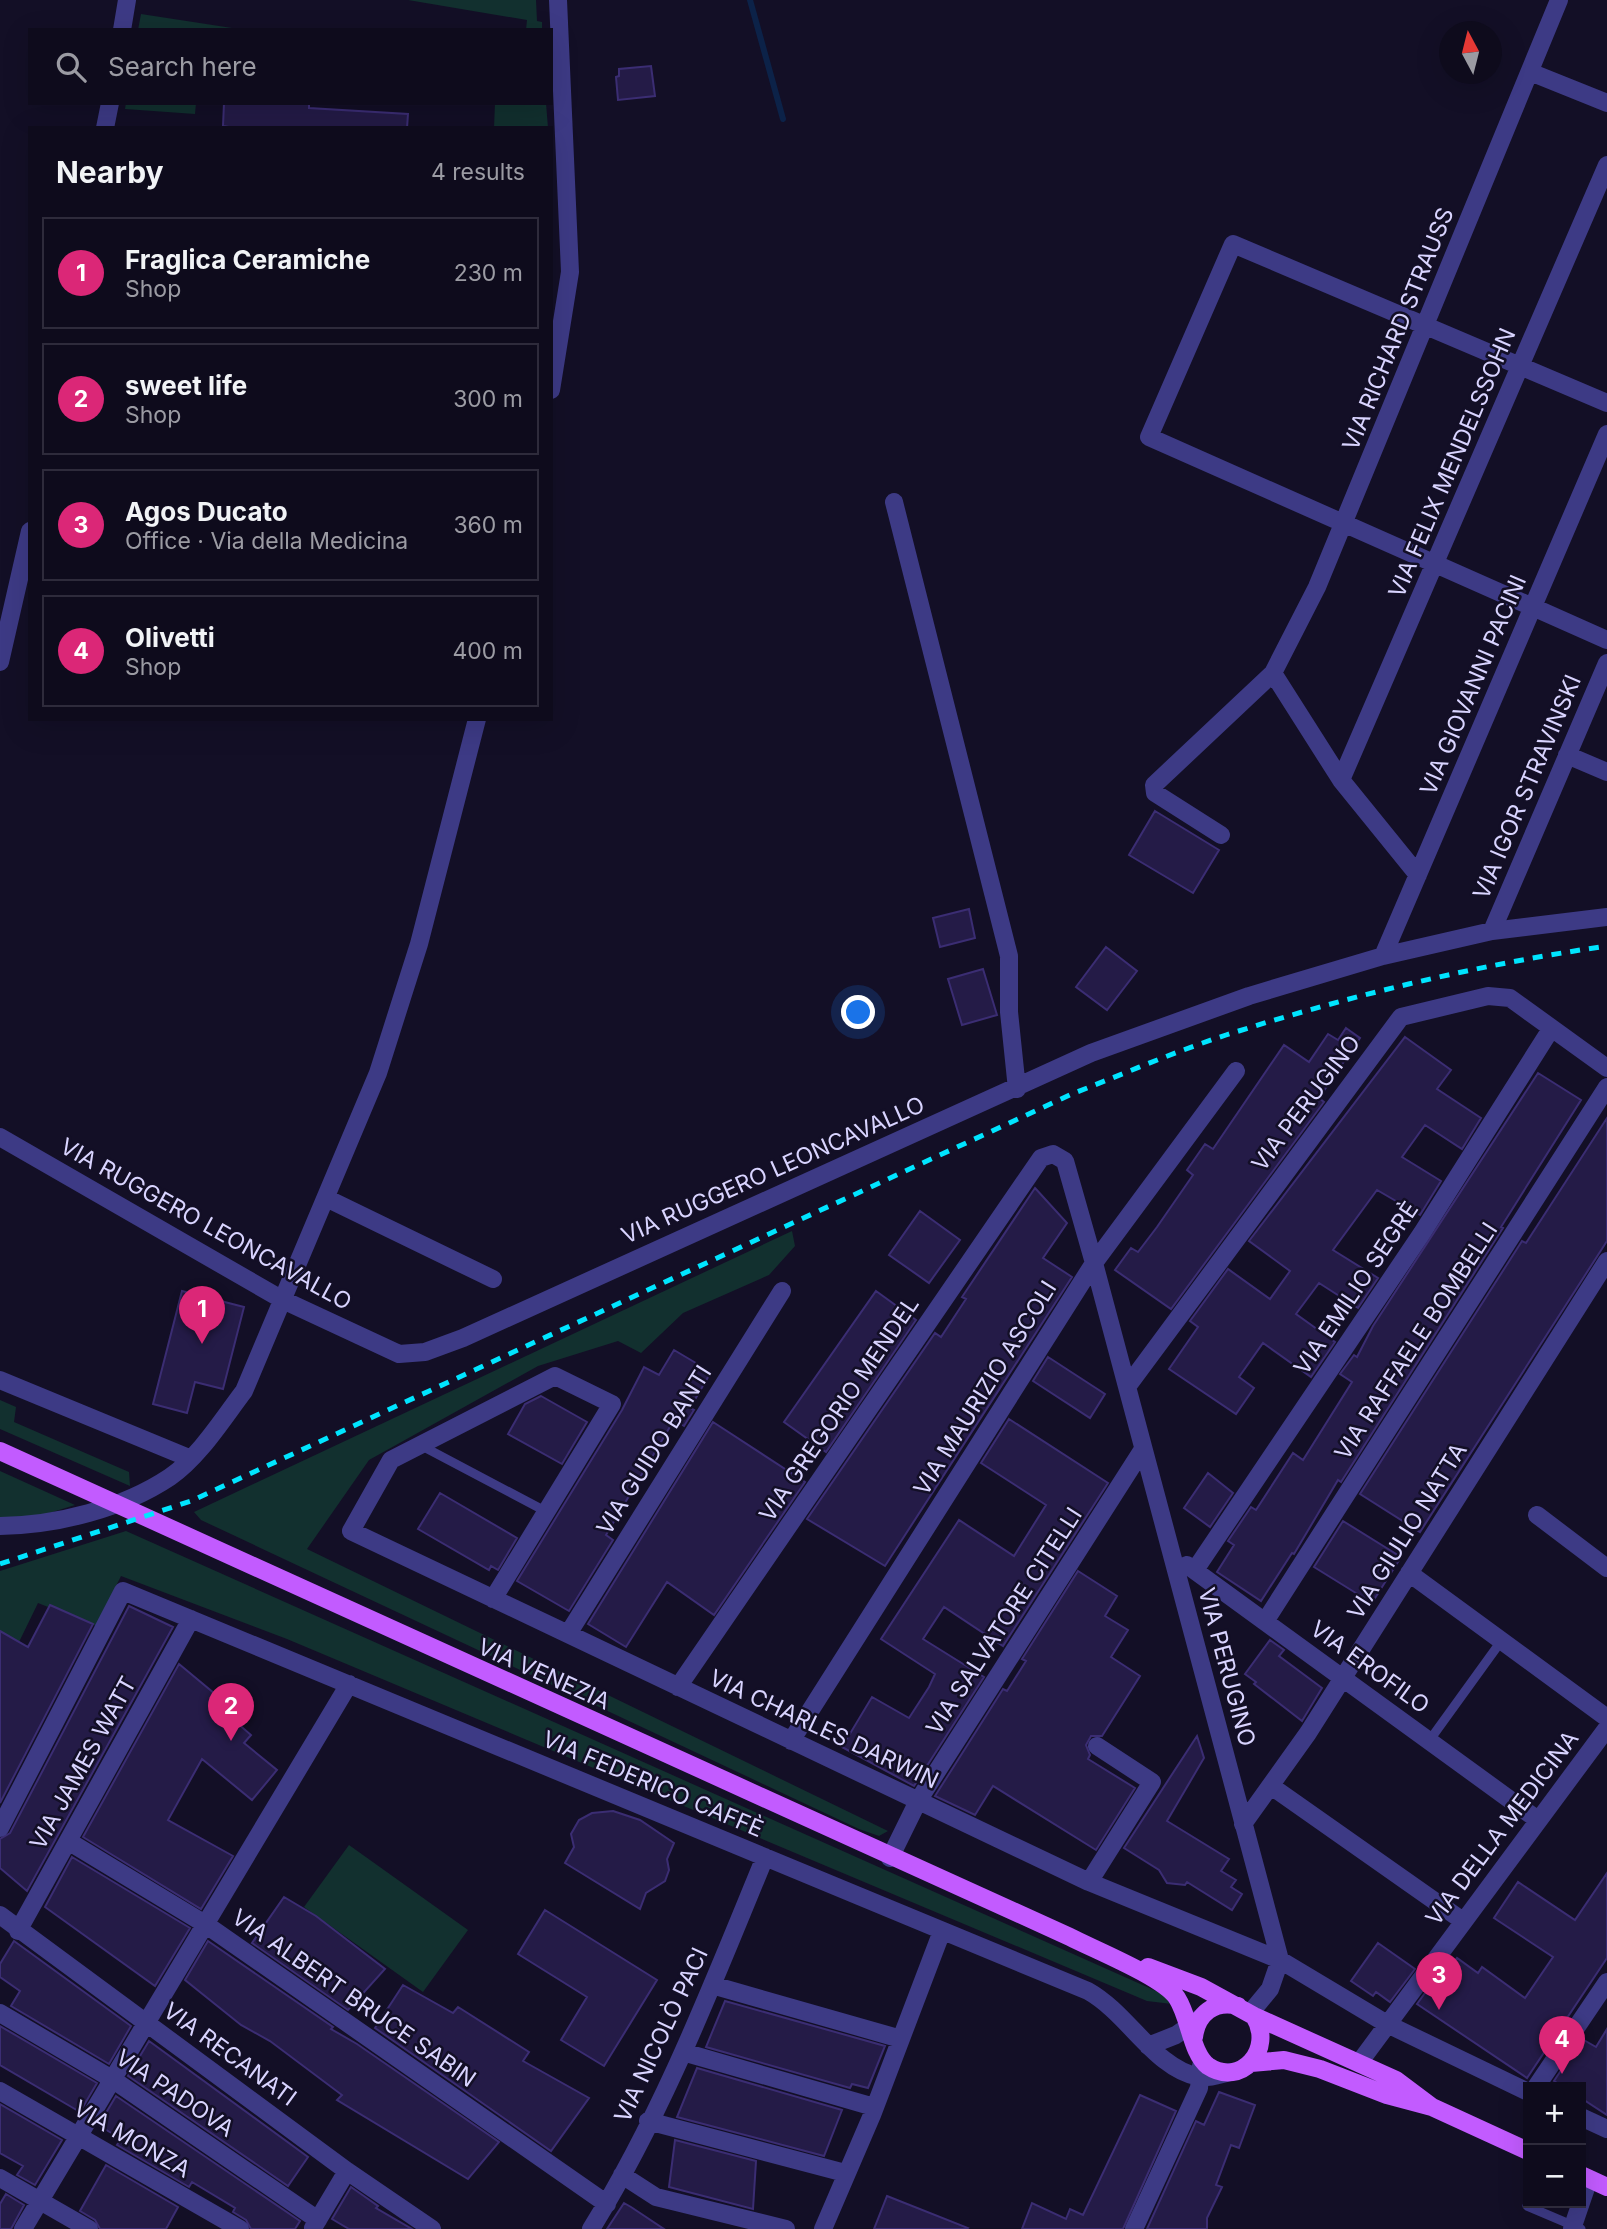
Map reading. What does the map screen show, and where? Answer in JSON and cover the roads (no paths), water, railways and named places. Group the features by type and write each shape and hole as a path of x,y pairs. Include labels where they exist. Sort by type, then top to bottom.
{"main road":[{"name":"VIA VENEZIA","path":"0,1451 890,1858 1070,1937"},
{"path":"1070,1937 1201,1987 1395,2080 1432,2107"},
{"path":"1070,1937 1160,1983 1175,1995 1195,2026 1201,2059 1219,2071 1231,2071 1251,2063 1284,2060 1302,2063 1387,2095 1432,2107 1523,2149"},
{"path":"1195,2026 1219,2005 1249,2012 1262,2035 1261,2045 1251,2063"},
{"path":"1586,2178 1607,2188"}],"street":[{"path":"122,28 127,0"},
{"path":"553,378 570,272 558,0"},
{"name":"VIA RICHARD STRAUSS","path":"1221,835 1154,793 1154,785 1273,673 1317,587 1559,0"},
{"path":"1530,72 1607,103"},
{"path":"106,126 110,105"},
{"name":"VIA FELIX MENDELSSOHN","path":"1341,780 1607,165"},
{"path":"1607,403 1233,244 1149,437 1607,640"},
{"name":"VIA GIOVANNI PACINI","path":"1383,956 1607,434"},
{"path":"894,502 1009,956 1009,1012 1017,1088"},
{"path":"1,653 28,539"},
{"name":"VIA IGOR STRAVINSKI","path":"1492,931 1607,663"},
{"path":"1273,673 1341,780 1418,875"},
{"path":"0,1526 58,1520 124,1501 171,1476 244,1391 378,1073 419,944 476,721"},
{"path":"1567,755 1607,772"},
{"name":"VIA RUGGERO LEONCAVALLO","path":"0,1137 283,1300 399,1354 425,1352 463,1338 1091,1053 1249,996 1383,956 1492,931 1607,917"},
{"name":"VIA PERUGINO","path":"1127,1387 1401,1017 1488,996 1510,998 1551,1029"},
{"path":"1551,1029 1607,1068"},
{"name":"VIA EMILIO SEGRÈ","path":"1195,1570 1423,1233 1551,1029"},
{"name":"VIA MAURIZIO ASCOLI","path":"791,1741 1094,1263 1236,1070"},
{"name":"VIA RAFFAELE BOMBELLI","path":"1266,1620 1607,1087"},
{"name":"VIA PERUGINO","path":"1041,1158 1054,1154 1065,1161 1280,1960"},
{"name":"VIA GREGORIO MENDEL","path":"678,1687 1041,1158"},
{"path":"326,1198 493,1279"},
{"name":"VIA GIULIO NATTA","path":"1243,1824 1343,1678 1607,1261"},
{"name":"VIA GUIDO BANTI","path":"568,1634 782,1291"},
{"path":"420,1445 555,1376 611,1404 493,1599"},
{"path":"0,1380 189,1458"},
{"name":"VIA CHARLES DARWIN","path":"420,1445 391,1460 351,1531 1089,1882 1280,1960"},
{"name":"VIA SALVATORE CITELLI","path":"890,1858 918,1801 1143,1449"},
{"path":"1537,1515 1607,1568"},
{"name":"VIA EROFILO","path":"1171,1554 1266,1620 1538,1820"},
{"path":"1409,1573 1607,1718"},
{"name":"VIA FEDERICO CAFFÈ","path":"0,1828 123,1591 1088,1991 1120,2013 1148,2046 1171,2065 1200,2078"},
{"name":"VIA JAMES WATT","path":"18,1931 191,1619"},
{"path":"23,2229 349,1684"},
{"name":"VIA DELLA MEDICINA","path":"1359,2063 1607,1728"},
{"path":"1089,1882 1152,1782 1097,1746"},
{"path":"1270,1786 1464,1921"},
{"name":"VIA ALBERT BRUCE SABIN","path":"68,1841 205,1924 607,2204"},
{"name":"VIA NICOLÒ PACI","path":"591,2229 622,2175 682,2052 765,1857"},
{"name":"VIA RECANATI","path":"0,1915 18,1931 347,2171 432,2229"},
{"path":"823,2229 874,2108 942,1931"},
{"path":"1249,2012 1270,1989 1280,1960 1387,2024 1523,2090"},
{"path":"1539,2082 1607,1982"},
{"path":"712,1985 901,2039"},
{"name":"VIA PADOVA","path":"0,2013 113,2079 315,2225"},
{"path":"1148,2046 1195,2026"},
{"path":"682,2052 874,2108"},
{"path":"1134,2229 1199,2088 1201,2059"},
{"path":"1200,2078 1231,2071"},
{"name":"VIA MONZA","path":"0,2091 240,2229"},
{"path":"1586,2119 1607,2129"},
{"path":"649,2121 845,2173"},
{"path":"315,2225 347,2171"},
{"path":"622,2175 656,2197 786,2229"},
{"path":"0,2178 89,2229"},
{"path":"1575,2228 1579,2208"}],"lane":[{"path":"420,1445 547,1512"},
{"path":"1429,1741 1502,1640"},
{"path":"1531,2208 1575,2228"}],"waterway":[{"path":"750,0 783,119"}],"railway":[{"path":"0,1564 191,1501 1072,1094 1168,1056 1226,1035 1367,994 1510,962 1607,946"}],"place":[{"name":"Fraglica Ceramiche","path":"202,1344"},
{"name":"sweet life","path":"231,1741"},
{"name":"Agos Ducato","path":"1439,2010"},
{"name":"Olivetti","path":"1562,2074"}]}
